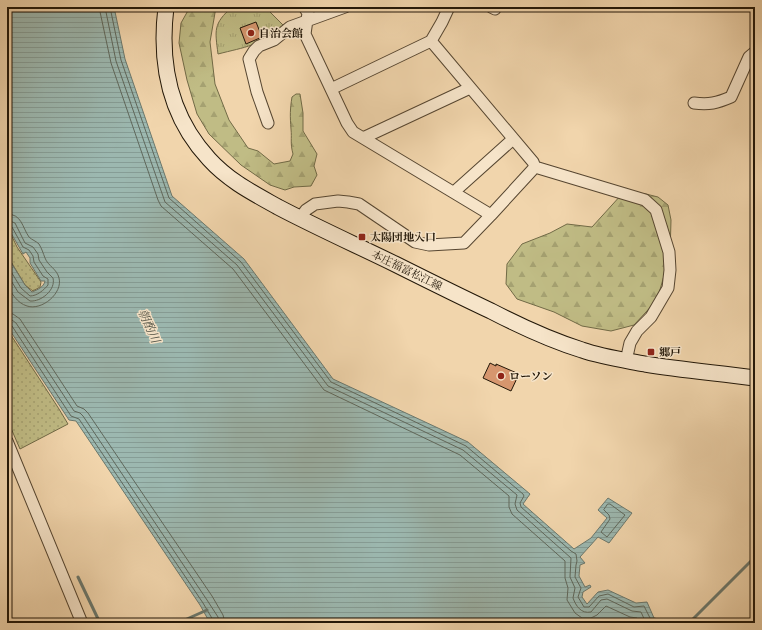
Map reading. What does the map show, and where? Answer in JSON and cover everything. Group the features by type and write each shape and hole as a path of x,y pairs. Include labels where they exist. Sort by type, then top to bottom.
{"main road":[{"name":"本庄福富松江線","path":"166,7 163,45 167,79 178,110 190,135 209,159 231,179 243,187 300,218 542,336 583,351 626,360 676,369 755,378"}],"street":[{"path":"304,7 308,13 305,34 347,123 353,132 491,215"},
{"path":"268,123 257,92 249,59 250,56 259,46 274,40 290,27 345,7"},
{"path":"331,89 431,41 449,7"},
{"path":"431,41 533,162 535,167 645,200 656,210 669,252 670,270 668,288 651,317 638,331 630,343 626,360"},
{"path":"694,103 717,103 732,97 749,58 755,52"},
{"path":"363,138 470,88"},
{"path":"454,192 513,139"},
{"path":"300,218 306,210 315,204 338,201 354,203 359,204 372,212 415,242 429,245 464,243 535,167"},
{"path":"7,441 82,623"}],"green space":[{"path":"190,7 216,7 210,42 215,84 229,120 248,148 258,151 274,164 290,161 293,154 291,144 291,105 292,97 296,94 300,94 303,113 303,131 317,154 314,166 317,175 311,186 294,187 285,190 270,185 241,165 209,134 197,114 187,80 179,43 181,23"},
{"path":"232,7 272,7 269,11 283,25 260,42 218,54 216,33 218,23"},
{"path":"622,194 646,194 658,197 668,205 671,220 670,255 657,300 634,325 611,331 582,326 554,312 517,299 506,284 507,264 522,244 550,233 567,224 592,227"},
{"path":"7,226 17,247 41,282 40,287 33,291 25,285 7,255"},
{"path":"7,329 68,424 20,449 7,419"}],"water":[{"name":"朝酌川","path":"7,7 114,7 125,59 172,196 244,259 333,379 468,442 530,494 523,504 574,549 591,538 607,518 598,510 608,498 632,513 609,543 598,537 580,557 585,563 580,565 579,576 585,587 590,585 591,587 583,592 582,597 587,604 598,592 608,590 636,603 647,602 654,618 664,620 664,623 210,623 200,605 76,421 69,420 7,326 7,256 25,285 32,292 42,287 45,281 41,281 30,263 30,258 26,252 23,254 7,226"}],"building":[{"name":"自治会館","path":"256,22 262,37 246,44 240,28"},
{"name":"ローソン","path":"490,363 519,374 511,391 483,378"}],"waterway":[{"path":"689,623 755,557"},
{"path":"78,577 100,623"},
{"path":"178,623 207,610"}],"place":[{"name":"自治会館","path":"251,33"},
{"name":"太陽団地入口","path":"362,237"},
{"name":"郷戸","path":"651,352"},
{"name":"ローソン","path":"501,376"}]}
